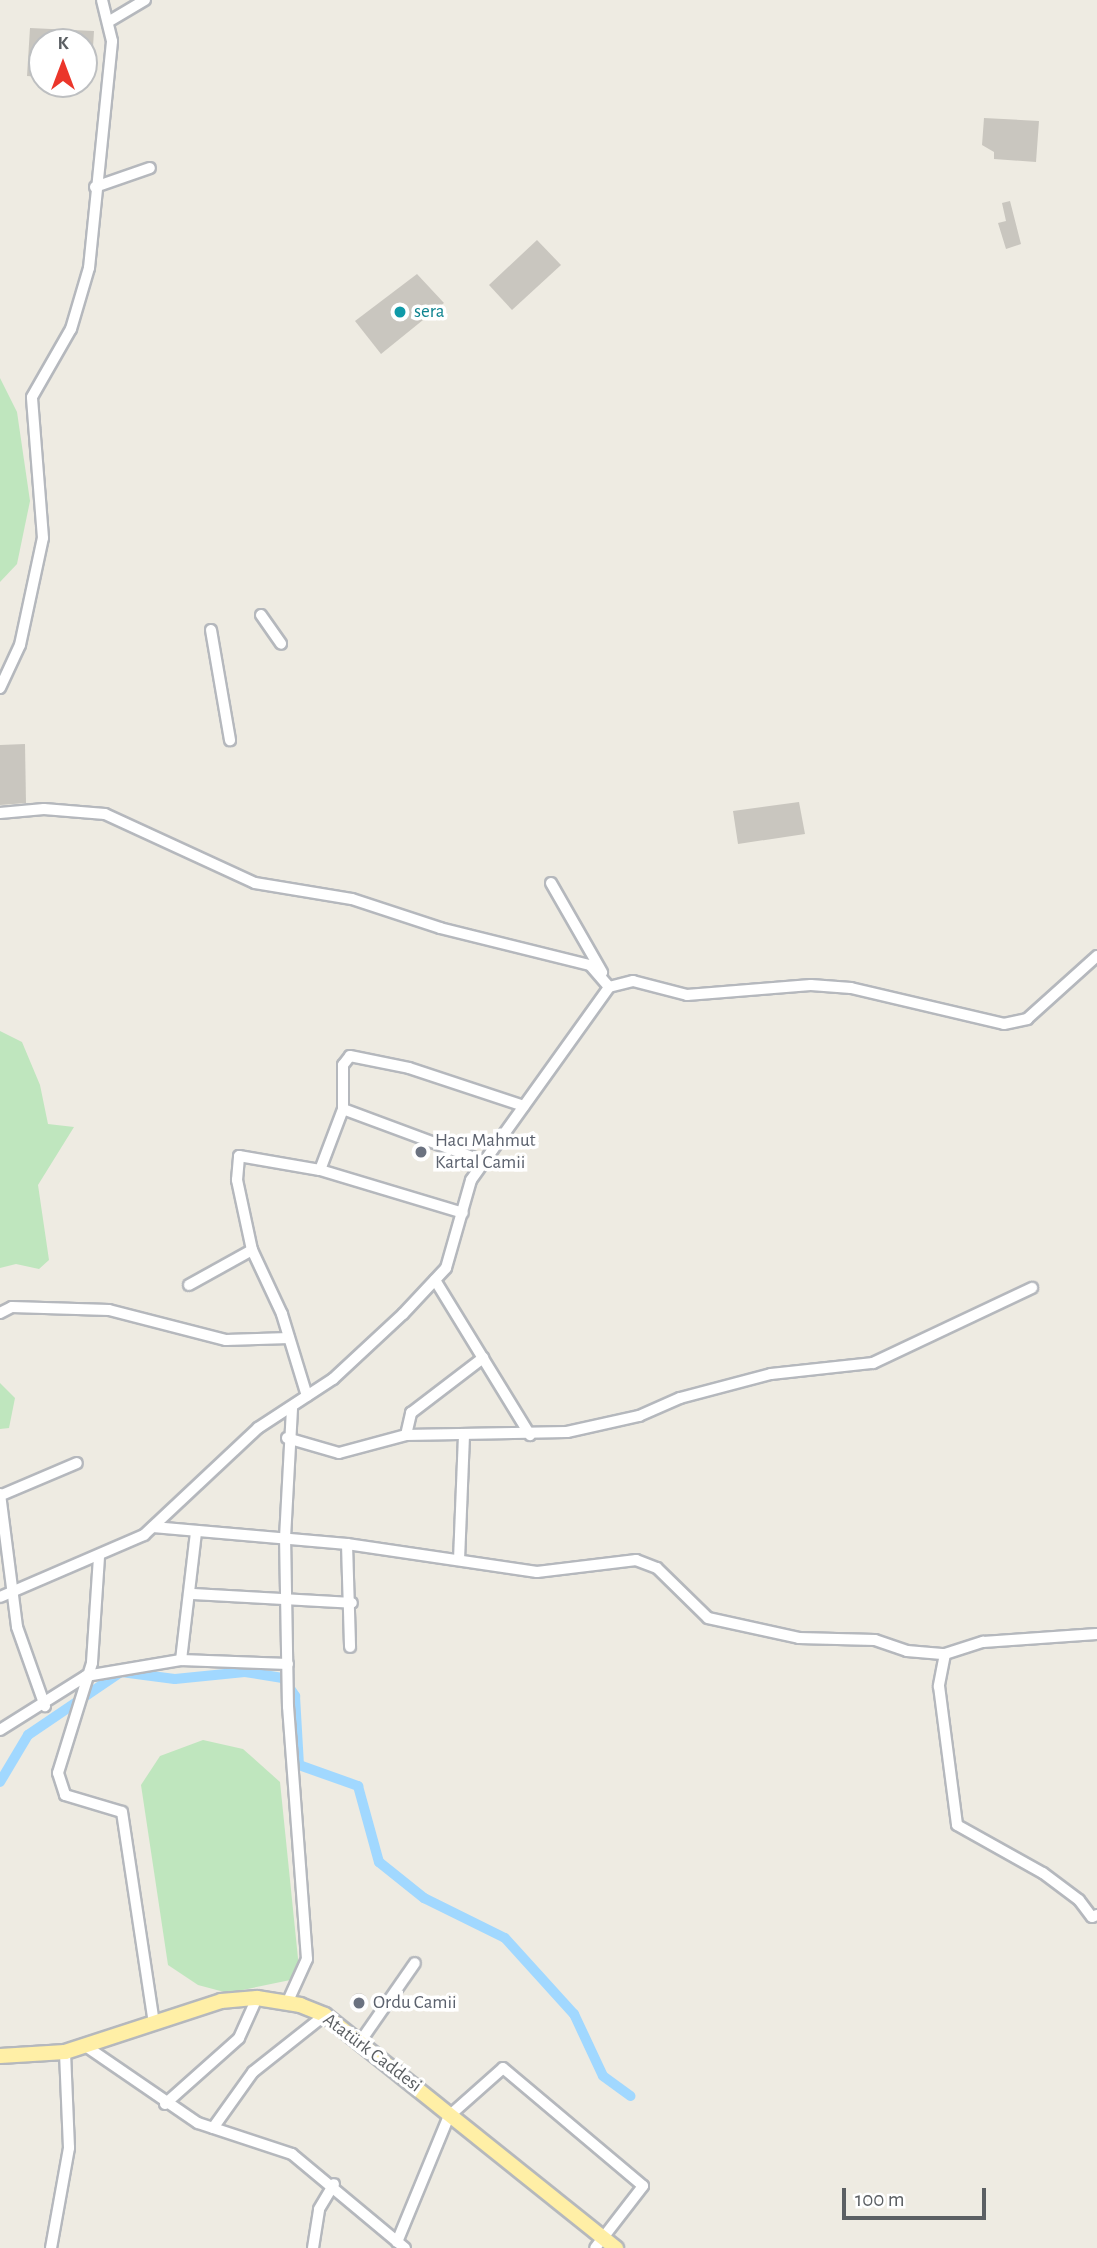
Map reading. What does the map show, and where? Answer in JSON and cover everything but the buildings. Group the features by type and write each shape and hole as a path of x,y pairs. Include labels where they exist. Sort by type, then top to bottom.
{"main road":[{"name":"Atatürk Caddesi","path":"0,2056 65,2052 221,2001 257,1998 288,2001 325,2015 599,2243 615,2248"}],"street":[{"path":"0,688 20,645 43,538 32,397 56,360 78,305 89,268 95,187 112,41 102,0"},
{"path":"108,22 145,0"},
{"path":"95,187 150,168"},
{"path":"261,615 281,644"},
{"path":"211,630 230,740"},
{"path":"0,813 44,809 105,814 255,883 352,899 440,928 590,965 610,987"},
{"path":"551,883 610,987"},
{"path":"0,1597 99,1557 153,1527 258,1428 333,1379 435,1280 446,1268 471,1180 610,987 633,982 687,995 811,985 851,988 1004,1024 1027,1019 1097,957"},
{"path":"320,1170 343,1109 343,1065 350,1056 409,1068 524,1107"},
{"path":"343,1109 483,1161"},
{"path":"307,1396 289,1338 252,1250 237,1180 239,1156 320,1170 463,1213"},
{"path":"190,1285 252,1250"},
{"path":"435,1280 530,1436"},
{"path":"287,1438 339,1453 406,1435 530,1436 639,1416 680,1398 771,1374 873,1363 1032,1288"},
{"path":"0,1313 12,1307 109,1310 226,1340 289,1338"},
{"path":"406,1435 411,1413 483,1358"},
{"path":"288,2001 307,1959 288,1707 285,1538 287,1438 292,1407"},
{"path":"459,1560 464,1436"},
{"path":"45,1706 17,1627 2,1494 77,1463"},
{"path":"153,1527 196,1533 347,1544 563,1572 636,1560 657,1568 708,1618 799,1638 875,1640 907,1651 945,1654 983,1642 1097,1634"},
{"path":"181,1660 193,1594 196,1533"},
{"path":"347,1544 352,1603 350,1647"},
{"path":"99,1557 92,1663 86,1676 83,1708 58,1773 60,1790 78,1802 122,1812 154,2023"},
{"path":"193,1594 352,1603"},
{"path":"945,1654 939,1686 957,1825 1043,1873 1079,1900 1092,1917 1097,1915"},
{"path":"0,1730 45,1706 86,1676 181,1660 288,1664"},
{"path":"360,2042 415,1963"},
{"path":"166,2104 240,2038 257,1998"},
{"path":"213,2128 253,2072 325,2015"},
{"path":"84,2045 166,2104 213,2128 292,2154 334,2184 401,2245 449,2116 503,2068 643,2186 599,2243"},
{"path":"51,2248 69,2148 65,2052"},
{"path":"313,2248 319,2209 334,2184"}],"green space":[{"path":"0,378 17,412 30,501 17,564 0,582"},
{"path":"0,1031 22,1042 40,1085 48,1124 74,1127 38,1185 49,1260 39,1269 16,1264 0,1268"},
{"path":"0,1383 15,1398 9,1428 0,1429"},
{"path":"203,1740 243,1749 280,1782 300,1978 228,1993 198,1985 168,1965 141,1785 160,1756"}],"waterway":[{"path":"0,1782 28,1735 121,1672 175,1679 245,1672 283,1678 295,1696 299,1765 358,1786 379,1862 424,1898 505,1938 574,2014 603,2076 631,2096"}],"place":[{"name":"sera","path":"400,312"},
{"name":"Hacı Mahmut Kartal Camii","path":"421,1152"},
{"name":"Ordu Camii","path":"359,2003"}]}
